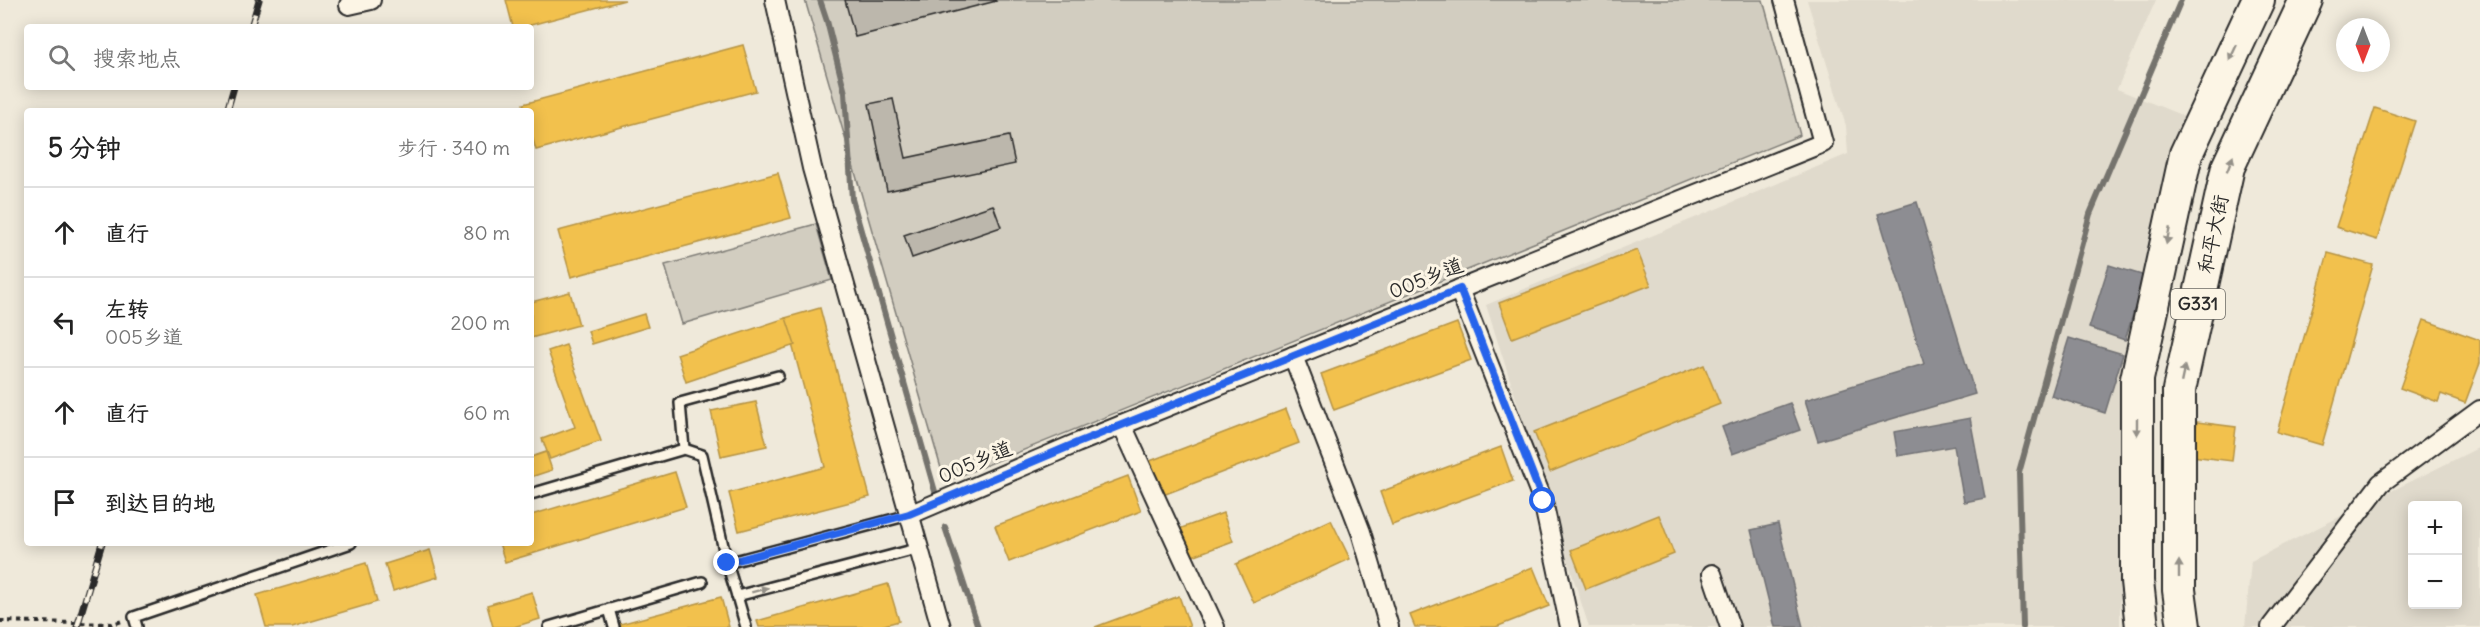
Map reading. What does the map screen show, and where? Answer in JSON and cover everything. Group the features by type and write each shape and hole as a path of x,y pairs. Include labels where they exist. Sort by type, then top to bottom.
{"highway":[{"name":"G331","path":"2142,627 2137,581 2137,379 2186,154 2258,0"},
{"name":"和平大街","path":"2184,627 2179,590 2179,390 2228,166 2306,0"}],"street":[{"path":"349,5 371,0"},
{"path":"775,0 812,168 941,627"},
{"name":"005乡道","path":"909,514 1122,425 1823,143 1784,0"},
{"path":"1460,289 1543,501 1570,627"},
{"path":"1293,356 1360,532 1389,627"},
{"path":"2271,627 2381,483 2480,410"},
{"path":"1122,425 1215,627"},
{"path":"1712,574 1730,627"}],"lane":[{"path":"684,449 680,403 778,376"},
{"path":"534,493 684,449 702,455 727,563 746,627"},
{"path":"727,563 909,514"},
{"path":"136,622 343,546"},
{"path":"737,596 920,548"},
{"path":"549,627 702,582"},
{"path":"609,609 614,627"}],"path":[{"path":"0,621 62,625 136,622"}],"shaded area":[{"path":"805,0 1763,0 1800,135 945,482"},
{"path":"1807,0 2156,0 2117,89 2186,117 2120,456 2120,627 1589,627 1486,305 1848,154 1846,126"},
{"path":"816,224 832,280 682,324 665,265"},
{"path":"2480,447 2480,627 2245,627 2251,561"}],"building: 住宅":[{"path":"506,0 625,0 534,24 512,24"},
{"path":"743,45 756,91 536,150 534,108 524,108 523,104"},
{"path":"2375,108 2415,121 2377,240 2336,227"},
{"path":"778,173 791,218 571,277 558,231"},
{"path":"1637,250 1651,285 1512,338 1499,303"},
{"path":"2328,253 2373,265 2322,445 2277,432"},
{"path":"570,292 579,325 534,337 534,301"},
{"path":"820,308 870,497 739,531 729,493 825,467 785,318"},
{"path":"644,314 648,327 592,344 588,331"},
{"path":"786,318 795,345 686,382 677,354"},
{"path":"2424,320 2480,340 2480,363 2465,403 2441,394 2438,402 2400,388"},
{"path":"1457,323 1471,360 1334,410 1321,374"},
{"path":"566,345 601,441 550,459 542,439 575,427 548,351"},
{"path":"1704,365 1720,404 1550,472 1534,432"},
{"path":"756,402 767,446 721,456 711,411"},
{"path":"1286,409 1299,443 1163,495 1150,461"},
{"path":"2197,422 2236,427 2232,461 2192,456"},
{"path":"1501,447 1513,481 1392,525 1380,492"},
{"path":"546,452 552,470 534,476 534,456"},
{"path":"675,472 686,507 505,562 500,546 534,546 534,514"},
{"path":"1128,476 1141,511 1009,562 995,526"},
{"path":"1223,513 1233,541 1190,557 1179,529"},
{"path":"1659,515 1674,554 1586,589 1571,550"},
{"path":"1331,520 1350,559 1254,603 1236,564"},
{"path":"430,550 438,577 393,591 385,564"},
{"path":"366,563 377,602 292,627 266,627 257,595"},
{"path":"1533,567 1549,606 1496,627 1415,627 1410,615"},
{"path":"888,584 899,621 877,627 759,627 757,621"},
{"path":"532,592 540,619 514,627 493,627 487,605"},
{"path":"1179,596 1190,627 1095,627"},
{"path":"721,597 729,627 621,627 620,624"}],"building: 工业":[{"path":"1917,202 1975,394 1818,441 1805,400 1924,364 1878,214"},
{"path":"2109,265 2145,276 2125,340 2089,328"},
{"path":"2069,338 2123,354 2105,413 2051,396"},
{"path":"1790,403 1800,430 1732,454 1722,427"},
{"path":"1970,418 1985,498 1964,502 1954,446 1898,456 1894,432"},
{"path":"1778,524 1803,627 1775,627 1751,530"}],"building: 其他":[{"path":"845,0 995,0 996,1 855,37"},
{"path":"893,99 906,158 1009,136 1015,164 887,191 869,104"},
{"path":"993,205 1001,227 912,258 904,235"}],"waterway":[{"path":"820,0 845,93 852,199 936,495"},
{"path":"2023,627 2019,473 2090,214 2181,0"},
{"path":"945,527 978,627"}],"railway":[{"path":"252,24 259,0"},
{"path":"228,108 233,90"},
{"path":"77,627 101,546"}],"route":[{"path":"727,563 909,514 1077,443 1460,289 1543,501"}]}
